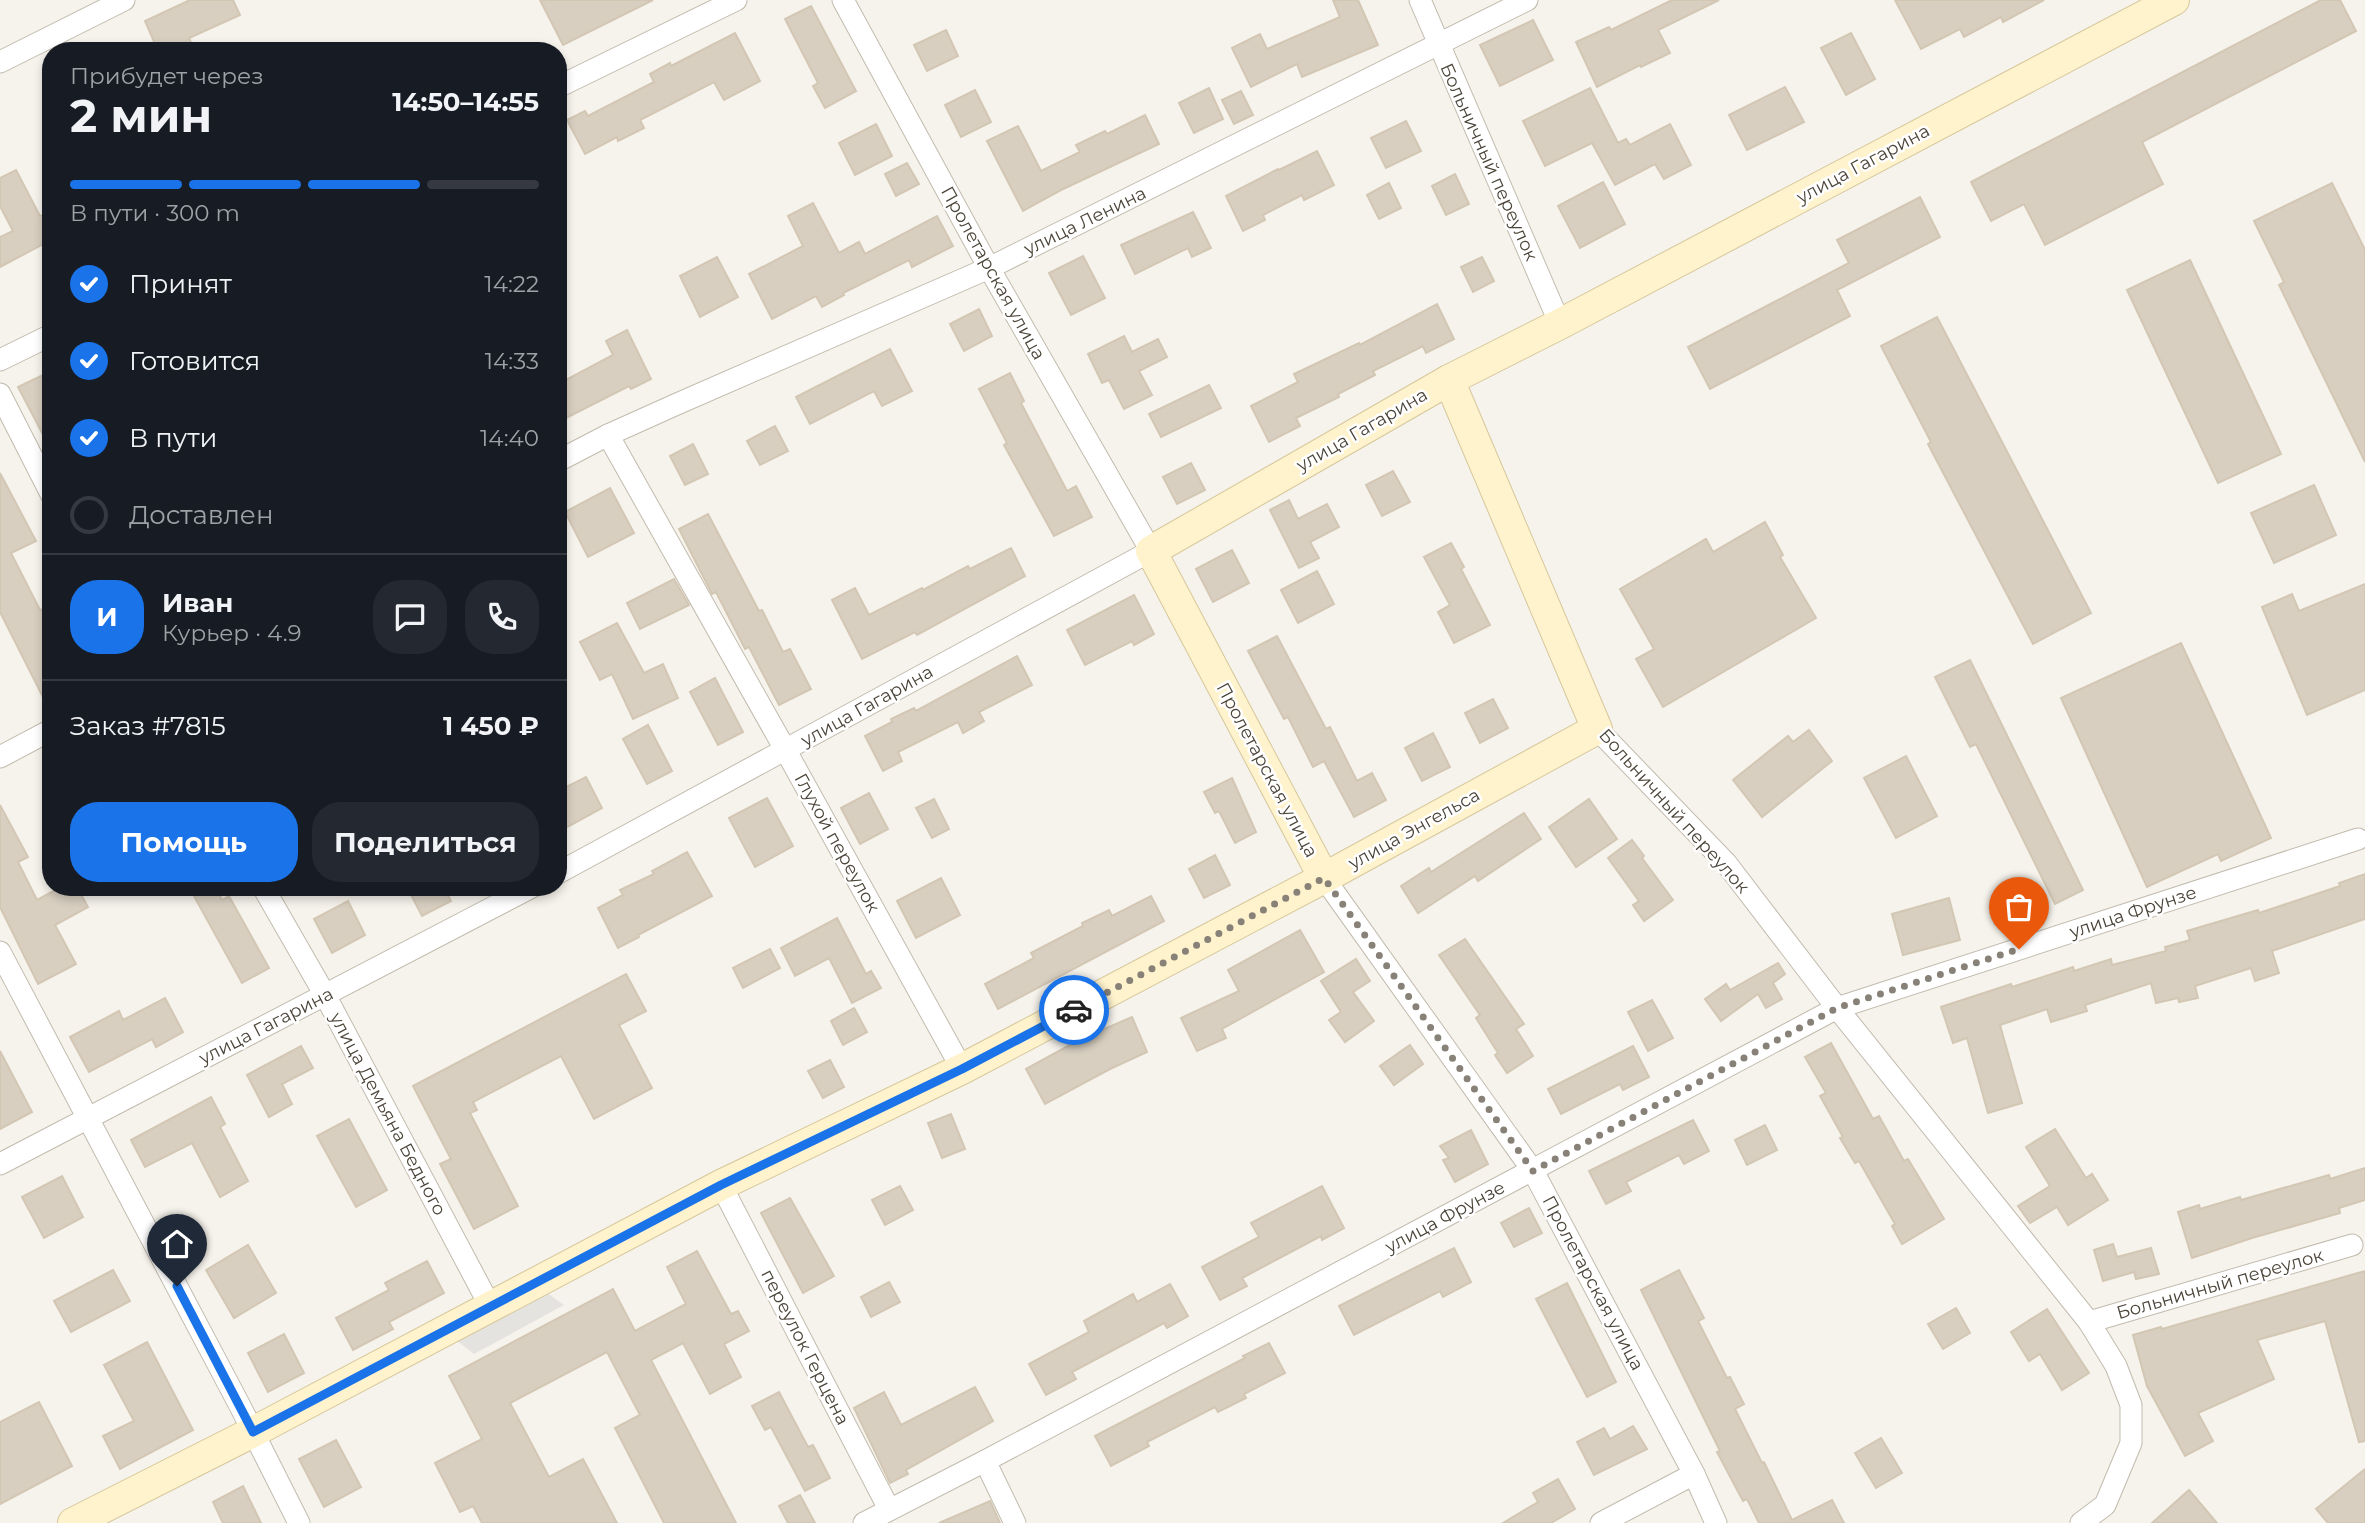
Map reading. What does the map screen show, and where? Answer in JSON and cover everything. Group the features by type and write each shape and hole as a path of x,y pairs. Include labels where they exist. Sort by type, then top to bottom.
{"main road":[{"name":"улица Гагарина","path":"1151,551 1449,380 2174,0"},
{"name":"Больничный переулок","path":"1449,380 1597,729"},
{"name":"Пролетарская улица","path":"1151,551 1324,878"},
{"name":"улица Энгельса","path":"73,1523 253,1432 721,1185 962,1069 1324,878 1597,729"}],"street":[{"path":"0,62 124,0"},
{"path":"567,83 736,0"},
{"name":"Пролетарская улица","path":"843,0 989,268 1151,551"},
{"name":"Больничный переулок","path":"1420,0 1560,324"},
{"name":"улица Ленина","path":"567,456 608,435 989,268 1527,0"},
{"path":"0,360 42,339"},
{"path":"0,394 42,476"},
{"name":"Глухой переулок","path":"608,435 962,1069"},
{"name":"улица Гагарина","path":"567,868 1151,551"},
{"name":"Больничный переулок","path":"1597,729 1726,863 1837,1008 2089,1322 2116,1366 2131,1405 2131,1443 2105,1505 2081,1523"},
{"path":"0,757 42,735"},
{"name":"улица Фрунзе","path":"864,1523 1837,1008 2358,839"},
{"name":"Пролетарская улица","path":"1324,878 1533,1171 1694,1474 1716,1523"},
{"name":"улица Демьяна Бедного","path":"268,896 325,995 490,1306"},
{"name":"улица Гагарина","path":"0,1164 515,896"},
{"path":"0,952 299,1523"},
{"name":"переулок Герцена","path":"721,1185 888,1509"},
{"name":"Больничный переулок","path":"2089,1322 2352,1245"},
{"path":"985,1461 1015,1523"},
{"path":"1601,1523 1694,1474"}],"shaded area":[{"path":"546,1292 564,1305 474,1354 456,1340"}],"building":[{"path":"190,0 233,0 240,15 189,38 191,42 154,42 145,21"},
{"path":"540,0 653,0 567,43 561,42"},
{"path":"1333,0 1358,0 1378,45 1302,77 1297,64 1251,87 1232,48 1260,34 1267,49 1340,17"},
{"path":"1672,0 1719,0 1658,30 1670,53 1597,87 1576,42 1609,27 1611,30"},
{"path":"1895,0 2044,0 2003,22 2001,17 1964,37 1960,29 1921,49"},
{"path":"2321,0 2340,0 2356,31 2142,142 2163,184 2045,245 2024,204 1991,221 1971,182"},
{"path":"811,6 856,91 825,108 813,86 818,83 785,19"},
{"path":"1533,20 1553,60 1500,86 1480,45"},
{"path":"946,30 958,56 927,71 914,45"},
{"path":"735,33 760,81 724,100 714,82 640,120 644,128 618,141 617,137 585,154 567,120 585,111 588,116 654,82 650,74"},
{"path":"1851,33 1875,79 1846,95 1821,48"},
{"path":"1785,87 1804,122 1747,150 1729,115"},
{"path":"1209,88 1223,119 1194,133 1179,103"},
{"path":"1590,88 1618,143 1626,139 1630,145 1670,124 1691,165 1664,179 1655,164 1615,185 1592,143 1545,166 1523,121"},
{"path":"975,90 991,122 961,137 945,105"},
{"path":"1241,91 1253,115 1234,124 1222,100"},
{"path":"1145,115 1159,144 1023,211 987,141 1018,126 1041,171 1080,152 1076,145 1105,131 1107,134"},
{"path":"1406,121 1421,151 1386,168 1371,138"},
{"path":"876,124 892,156 855,175 839,143"},
{"path":"1317,151 1334,185 1304,200 1302,195 1263,215 1265,220 1243,231 1226,196"},
{"path":"907,163 919,184 896,196 885,174"},
{"path":"16,170 42,215 42,245 0,267 0,237 13,231 0,206 0,178"},
{"path":"1455,174 1469,204 1446,215 1432,186"},
{"path":"1603,182 1625,224 1580,248 1558,206"},
{"path":"1389,183 1401,208 1379,219 1367,195"},
{"path":"2332,183 2365,250 2365,462 2279,285 2284,282 2254,221"},
{"path":"1920,197 1940,237 1837,290 1850,316 1710,389 1688,347 1849,263 1837,240"},
{"path":"813,203 839,253 859,242 865,254 937,216 953,246 912,267 909,260 843,293 844,295 822,307 816,296 772,319 749,274 803,246 788,216"},
{"path":"1193,212 1211,248 1192,257 1188,248 1135,274 1121,245"},
{"path":"1083,256 1105,298 1071,315 1049,273"},
{"path":"717,257 738,297 700,317 680,276"},
{"path":"1482,257 1494,281 1473,292 1461,267"},
{"path":"2190,260 2281,454 2218,483 2127,290"},
{"path":"1437,304 1454,339 1426,353 1423,346 1373,371 1375,375 1338,394 1339,397 1296,418 1300,426 1269,442 1251,406 1298,382 1294,374 1359,343 1360,345"},
{"path":"979,309 992,336 964,351 950,324"},
{"path":"1937,317 2091,613 2033,644 1928,444 1931,442 1881,346"},
{"path":"627,330 651,379 631,389 629,386 567,417 567,379 613,355 606,341"},
{"path":"1124,336 1132,352 1158,339 1167,357 1139,371 1152,395 1124,409 1109,380 1102,383 1088,354"},
{"path":"890,349 912,391 882,406 874,391 810,424 796,397"},
{"path":"1010,373 1024,401 1021,403 1067,491 1076,486 1092,517 1054,536 1004,445 1007,443 979,389"},
{"path":"42,375 42,433 18,387"},
{"path":"1209,385 1221,408 1161,437 1149,414"},
{"path":"775,426 788,451 760,465 747,441"},
{"path":"693,444 708,474 685,485 670,456"},
{"path":"1191,463 1205,490 1177,504 1163,477"},
{"path":"1393,471 1410,502 1382,516 1366,485"},
{"path":"0,473 36,541 11,553 42,609 42,695 0,612"},
{"path":"2314,485 2336,535 2274,563 2251,513"},
{"path":"610,488 634,533 588,557 567,511"},
{"path":"1289,500 1298,519 1327,504 1339,527 1310,542 1319,558 1299,568 1270,510"},
{"path":"708,514 783,652 790,649 811,689 779,705 749,647 745,649 716,592 712,594 679,529"},
{"path":"1765,522 1783,555 1780,557 1816,618 1663,707 1636,659 1654,649 1620,589 1706,539 1713,552"},
{"path":"1451,543 1464,567 1461,569 1490,625 1454,643 1438,612 1450,605 1424,557"},
{"path":"1011,548 1025,576 917,635 915,632 862,659 832,600 855,588 869,615"},
{"path":"1232,550 1249,583 1213,602 1196,569"},
{"path":"1317,571 1334,604 1298,623 1281,590"},
{"path":"674,579 689,605 640,629 627,603"},
{"path":"2365,584 2365,690 2307,715 2262,607 2292,594 2299,611"},
{"path":"1134,595 1154,634 1134,645 1132,641 1085,665 1067,630"},
{"path":"617,623 644,673 663,664 678,698 633,719 612,674 600,680 580,642"},
{"path":"1277,636 1326,729 1330,727 1357,781 1372,773 1386,800 1354,817 1324,761 1313,767 1288,717 1284,719 1248,651"},
{"path":"2181,643 2271,838 2221,861 2218,854 2147,887 2061,698"},
{"path":"1017,656 1032,685 979,712 984,721 963,733 958,722 898,752 902,761 883,771 865,736 892,722 891,719 914,708 916,711"},
{"path":"1970,660 2083,890 2055,904 1976,744 1970,747 1935,677"},
{"path":"715,678 743,732 718,745 690,692"},
{"path":"1493,699 1508,728 1480,743 1465,713"},
{"path":"648,725 672,771 647,784 623,739"},
{"path":"1809,730 1832,761 1762,817 1733,780 1788,736 1793,742"},
{"path":"1433,733 1450,767 1422,781 1405,748"},
{"path":"1906,756 1937,816 1896,838 1864,778"},
{"path":"586,777 602,808 567,827 567,786"},
{"path":"1232,778 1256,832 1235,843 1219,811 1215,813 1204,792"},
{"path":"869,793 888,829 860,844 841,808"},
{"path":"767,798 793,846 755,867 729,818"},
{"path":"934,799 949,829 932,838 916,808"},
{"path":"1589,799 1617,839 1576,867 1549,827"},
{"path":"0,805 28,857 18,862 37,900 44,896 82,896 88,907 55,925 76,964 38,984 0,907"},
{"path":"1524,813 1541,839 1478,881 1475,876 1418,913 1401,886 1429,868 1431,872"},
{"path":"1632,840 1673,900 1644,921 1633,905 1639,901 1608,858"},
{"path":"687,852 712,896 618,948 598,908 623,895 620,890 654,874 652,871"},
{"path":"1215,855 1230,885 1204,898 1189,869"},
{"path":"2365,874 2365,919 2272,951 2279,973 2255,981 2251,968 2195,986 2198,998 2179,1002 2178,998 2156,1003 2151,983 2085,1005 2087,1011 2051,1022 2047,1009 2000,1025 2022,1103 1988,1113 1967,1038 1953,1043 1941,1007 2073,967 2074,971 2111,959 2112,965 2166,951 2165,947 2190,940 2187,931 2258,910 2259,913 2340,886 2339,883"},
{"path":"941,878 960,915 916,938 897,901"},
{"path":"194,896 220,896 222,900 229,896 269,968 242,983"},
{"path":"412,896 448,896 451,901 422,916"},
{"path":"1151,896 1164,921 998,1009 985,984 1034,958 1031,953 1083,926 1082,923 1109,910 1112,916"},
{"path":"1949,898 1960,940 1903,955 1892,914"},
{"path":"348,901 365,935 332,953 314,919"},
{"path":"837,918 866,974 871,971 881,988 852,1003 829,958 795,976 781,948"},
{"path":"1300,930 1324,972 1222,1029 1226,1038 1197,1051 1181,1018 1239,991 1228,970"},
{"path":"1465,939 1524,1024 1516,1029 1533,1056 1507,1073 1476,1018 1480,1015 1439,955"},
{"path":"770,949 780,968 743,988 733,968"},
{"path":"1356,959 1370,981 1353,992 1374,1021 1345,1042 1329,1020 1341,1012 1321,981"},
{"path":"1778,963 1785,974 1773,983 1782,999 1766,1008 1758,994 1721,1021 1705,999 1726,984 1730,990"},
{"path":"626,974 646,1011 619,1025 652,1088 594,1119 561,1056 473,1102 477,1110 470,1113 518,1206 474,1229 440,1164 451,1159 413,1086"},
{"path":"165,998 183,1032 156,1047 152,1039 89,1072 70,1037 119,1011 123,1020"},
{"path":"1652,1000 1673,1038 1648,1051 1628,1012"},
{"path":"854,1008 867,1032 843,1045 831,1021"},
{"path":"1132,1017 1147,1052 1045,1104 1026,1069 1079,1040"},
{"path":"1831,1043 1873,1119 1879,1116 1904,1161 1908,1159 1944,1219 1902,1244 1892,1226 1895,1224 1859,1161 1855,1163 1840,1138 1843,1137 1820,1096 1826,1093 1805,1057"},
{"path":"1410,1045 1423,1064 1394,1085 1380,1066"},
{"path":"301,1046 313,1068 282,1084 292,1104 269,1117 247,1075"},
{"path":"1633,1046 1649,1077 1623,1090 1620,1084 1561,1114 1548,1089"},
{"path":"0,1051 32,1112 0,1129"},
{"path":"830,1060 844,1087 823,1098 808,1071"},
{"path":"211,1097 225,1124 220,1127 248,1181 220,1197 192,1143 145,1167 131,1140"},
{"path":"951,1114 965,1149 942,1158 928,1123"},
{"path":"349,1119 387,1190 356,1207 317,1136"},
{"path":"1693,1120 1709,1151 1684,1164 1679,1155 1626,1182 1631,1191 1606,1204 1589,1171"},
{"path":"1765,1125 1777,1150 1747,1165 1735,1140"},
{"path":"2055,1129 2086,1178 2092,1174 2108,1200 2068,1225 2057,1207 2030,1223 2018,1206 2050,1186 2026,1147"},
{"path":"1471,1130 1488,1164 1455,1182 1443,1160 1449,1158 1440,1146"},
{"path":"2365,1168 2365,1200 2339,1208 2340,1213 2192,1258 2178,1212 2199,1205 2200,1209 2240,1197 2241,1200 2329,1175 2330,1179"},
{"path":"62,1176 83,1217 44,1238 22,1197"},
{"path":"900,1186 913,1210 885,1225 872,1200"},
{"path":"1322,1186 1344,1228 1322,1240 1321,1236 1242,1278 1247,1286 1220,1300 1202,1267 1259,1237 1251,1223"},
{"path":"790,1198 834,1276 803,1293 761,1213"},
{"path":"1529,1208 1542,1233 1514,1247 1501,1223"},
{"path":"2113,1244 2117,1257 2151,1248 2159,1274 2136,1279 2134,1272 2103,1281 2094,1250"},
{"path":"248,1245 276,1293 234,1318 206,1270"},
{"path":"1454,1248 1471,1282 1443,1297 1440,1291 1354,1335 1339,1306"},
{"path":"697,1251 731,1314 738,1311 749,1331 724,1344 741,1377 710,1394 683,1343 651,1360 736,1523 664,1523 615,1428 640,1415 607,1352 510,1403 549,1477 583,1459 617,1523 482,1523 473,1506 460,1512 435,1463 482,1439 449,1376 613,1289 635,1331 686,1304 667,1267"},
{"path":"427,1261 444,1293 389,1322 393,1329 353,1350 336,1318 389,1290 385,1283"},
{"path":"113,1270 130,1301 71,1332 54,1301"},
{"path":"1679,1270 1704,1318 1698,1321 1727,1378 1730,1377 1744,1404 1735,1409 1792,1520 1832,1500 1844,1523 1759,1523 1747,1499 1743,1501 1641,1290"},
{"path":"2365,1271 2365,1441 2359,1442 2325,1321 2257,1340 2274,1379 2198,1413 2213,1441 2185,1456 2147,1386 2133,1335"},
{"path":"889,1282 900,1302 871,1317 861,1297"},
{"path":"1567,1283 1616,1382 1587,1397 1536,1299"},
{"path":"1170,1284 1188,1316 1167,1328 1164,1323 1072,1372 1076,1379 1046,1395 1029,1364 1089,1332 1084,1321 1133,1294 1137,1302"},
{"path":"1956,1308 1970,1333 1943,1349 1928,1324"},
{"path":"2047,1309 2089,1373 2062,1390 2040,1354 2029,1361 2011,1332"},
{"path":"284,1334 304,1373 268,1392 248,1353"},
{"path":"147,1342 193,1430 120,1469 103,1436 134,1421 104,1365"},
{"path":"1269,1343 1285,1373 1244,1394 1246,1398 1218,1412 1215,1407 1147,1442 1149,1446 1111,1466 1095,1436"},
{"path":"975,1387 993,1421 906,1470 908,1474 890,1483 854,1408 884,1392 901,1425"},
{"path":"779,1392 808,1447 813,1445 830,1478 805,1491 771,1427 765,1430 752,1406"},
{"path":"39,1402 72,1466 0,1504 0,1422"},
{"path":"1633,1426 1647,1449 1594,1475 1577,1442 1604,1428 1610,1439"},
{"path":"1881,1438 1902,1473 1876,1488 1855,1453"},
{"path":"336,1440 361,1487 324,1507 299,1459"},
{"path":"2365,1469 2365,1523 2328,1523 2316,1509"},
{"path":"1558,1479 1575,1509 1551,1523 1503,1523 1538,1502 1533,1493"},
{"path":"243,1486 261,1523 223,1523 213,1502"},
{"path":"2189,1490 2217,1523 2152,1523"},
{"path":"800,1495 815,1523 788,1523 779,1506"},
{"path":"990,1501 1000,1523 939,1523"}],"way so far":[{"path":"1074,1010 1324,878 1533,1171 1837,1008 2019,949"}],"route":[{"path":"177,1286 253,1432 721,1185 962,1069 1074,1010"}]}
